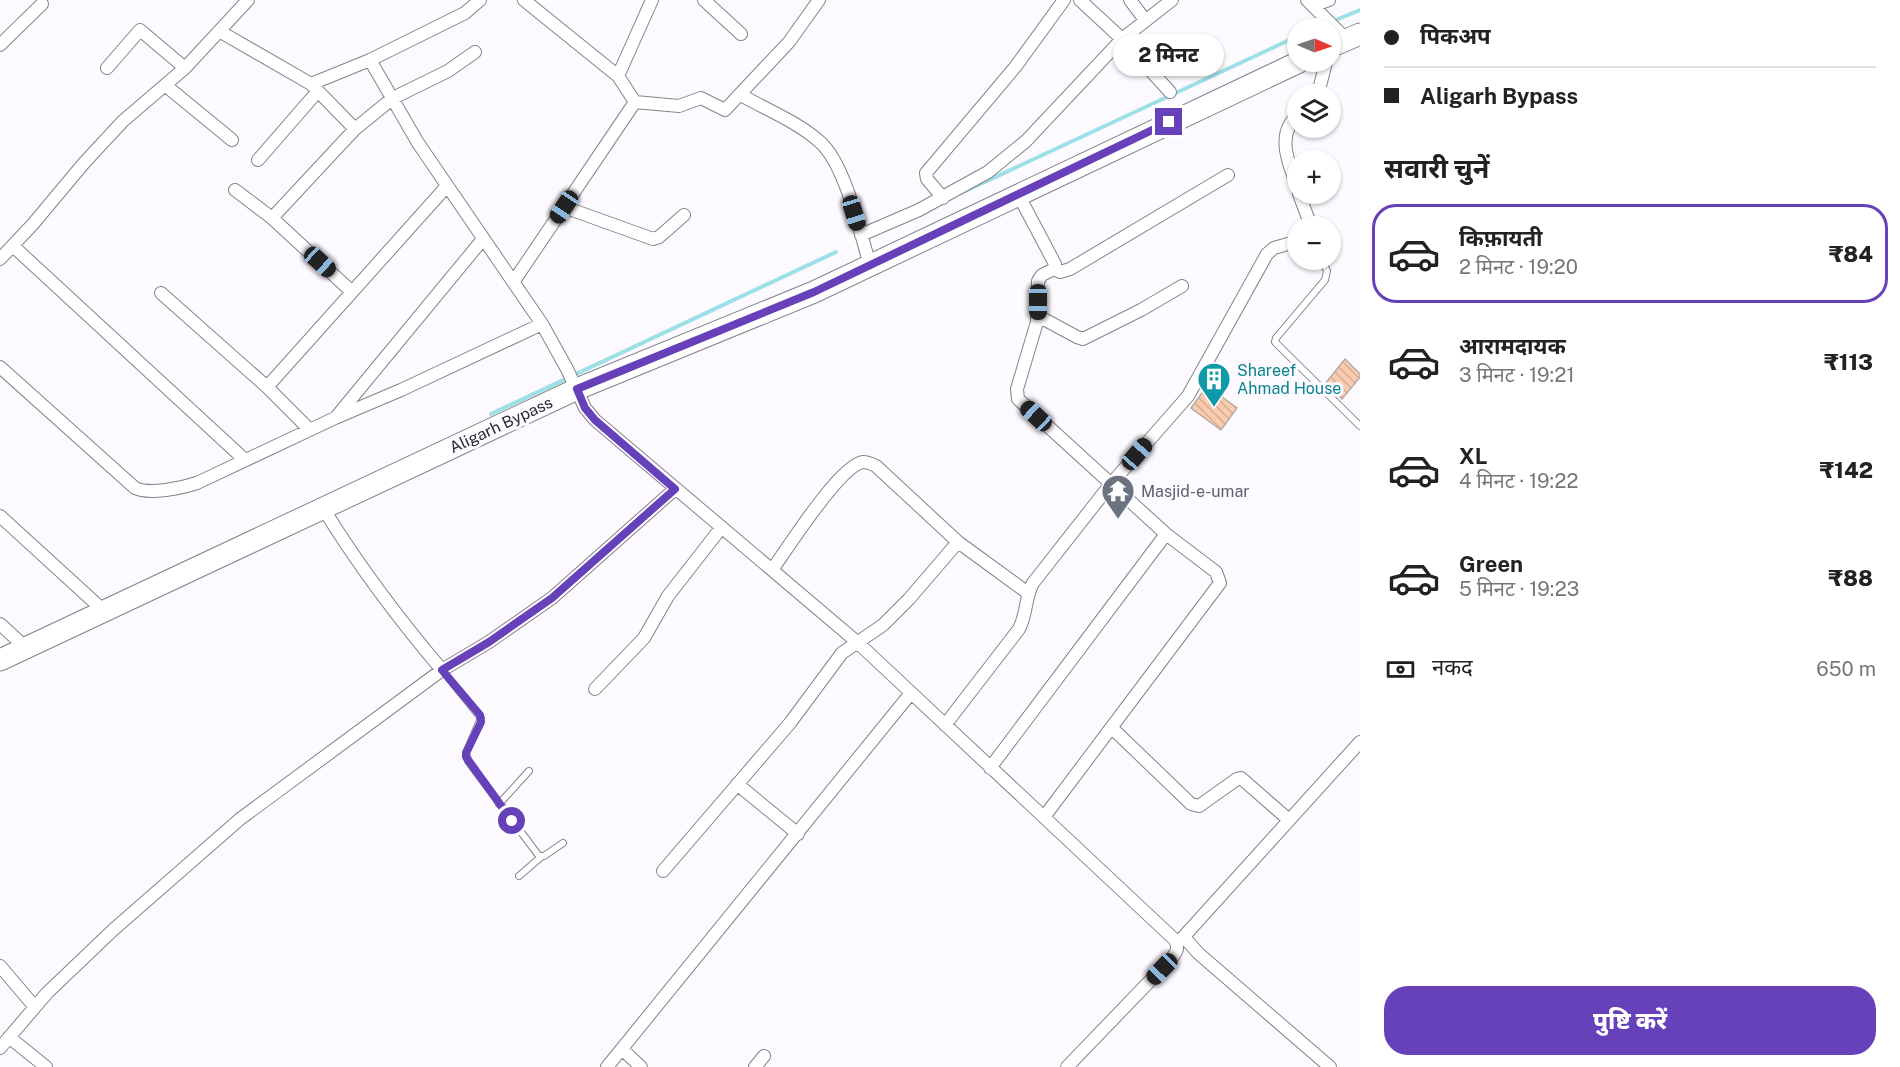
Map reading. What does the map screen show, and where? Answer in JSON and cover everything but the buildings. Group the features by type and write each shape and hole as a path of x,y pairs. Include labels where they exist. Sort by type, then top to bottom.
{"highway":[{"name":"Aligarh Bypass","path":"0,660 575,386 814,292 1287,68"}],"street":[{"path":"0,259 123,121 185,68 248,0"},
{"path":"258,160 314,87 465,14 480,0"},
{"path":"524,0 618,76 634,102"},
{"path":"618,76 652,0"},
{"path":"704,0 741,34"},
{"path":"634,102 679,106 701,98 725,110 789,42 819,0"},
{"path":"942,198 927,179 926,173 1016,66 1064,0"},
{"path":"1080,0 1122,39 1170,92"},
{"path":"1130,0 1145,20"},
{"path":"861,235 905,217 983,176 1026,141 1122,39 1172,0"},
{"path":"1310,3 1329,0"},
{"path":"1310,3 1346,40"},
{"path":"0,45 42,4"},
{"path":"107,68 140,30 185,68"},
{"path":"219,31 314,87 355,129"},
{"path":"272,218 355,129 393,98 448,71 475,52"},
{"path":"370,60 418,143 542,324 585,408 595,420 857,642 1158,923 1198,953 1329,1067"},
{"path":"165,85 232,140"},
{"path":"741,95 801,128 820,142 830,153 840,170 870,265"},
{"path":"514,281 634,102"},
{"path":"1287,128 1285,148 1287,154"},
{"path":"1054,269 1060,272 1070,269 1228,175"},
{"path":"267,387 447,186"},
{"path":"235,190 272,218 351,291"},
{"path":"1018,194 1055,264 1054,269"},
{"path":"564,207 652,239 659,237 684,215"},
{"path":"335,418 483,239"},
{"path":"945,724 1019,629 1023,621 1028,593 1033,583 1110,485 1188,396 1267,254 1274,248 1287,244"},
{"path":"13,246 245,460"},
{"path":"1044,817 1220,584 1216,572 1166,534 1018,399 1017,389 1038,315 1039,278 1054,269"},
{"path":"1038,315 1083,339 1141,310 1182,286"},
{"path":"160,293 267,387 310,430"},
{"path":"0,367 141,491 187,486 402,390 542,324"},
{"path":"772,570 838,480 855,465 863,462 876,466 958,542 1028,593"},
{"path":"0,1048 34,1006 113,930 240,819 442,670 489,642 552,598 675,489"},
{"path":"323,508 356,561 399,619 442,670"},
{"path":"0,516 104,611"},
{"path":"595,689 644,638 668,596 721,528"},
{"path":"990,768 1166,534"},
{"path":"663,871 790,723 842,653 883,625 909,599 958,542"},
{"path":"0,624 26,648"},
{"path":"607,1067 911,693"},
{"path":"1112,728 1191,804 1199,806 1237,779 1242,778 1289,820"},
{"path":"1067,1067 1172,958 1181,940 1360,742"},
{"path":"737,784 798,834"},
{"path":"0,966 34,1006"},
{"path":"9,1037 46,1067"},
{"path":"622,1049 641,1067"},
{"path":"755,1067 764,1056"}],"lane":[{"path":"1327,270 1327,277 1275,342 1360,426"},
{"path":"442,670 480,715 481,722 466,757 499,804 541,857"},
{"path":"499,804 529,771"},
{"path":"519,876 541,857 563,843"}],"waterway":[{"path":"1340,18 1360,10"},
{"path":"961,193 1287,41"},
{"path":"491,414 836,252"}],"place":[{"name":"Shareef Ahmad House","path":"1214,408"},
{"name":"Masjid-e-umar","path":"1118,520"}],"route":[{"path":"512,821 466,757 481,722 480,715 442,670 489,642 552,598 675,489 595,420 585,408 577,389 814,292 1169,122"}]}
